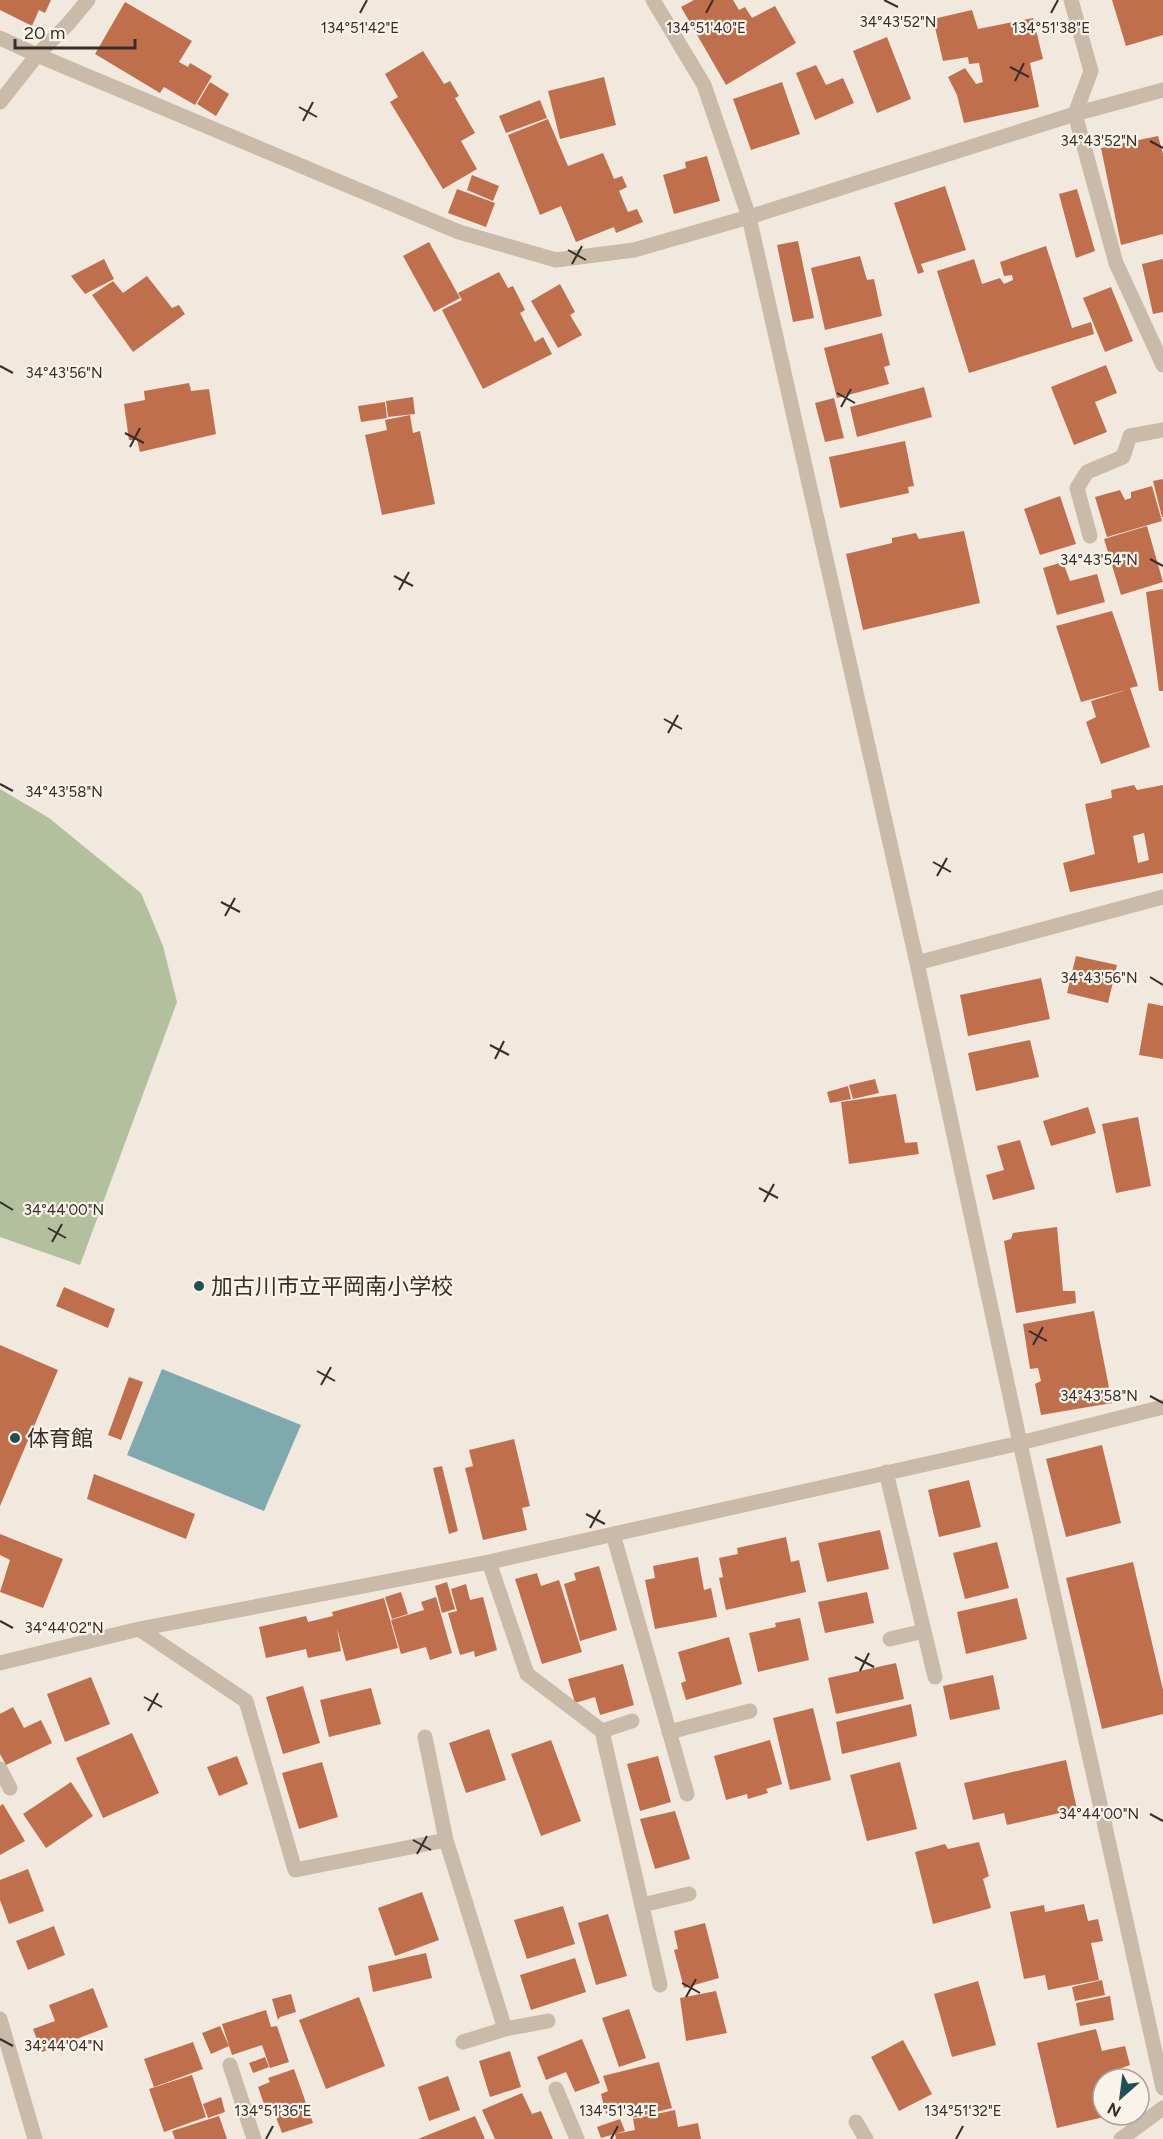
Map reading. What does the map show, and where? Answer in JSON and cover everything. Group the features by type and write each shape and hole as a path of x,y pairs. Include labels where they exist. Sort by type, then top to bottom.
{"street":[{"path":"0,102 36,55 68,24 88,0"},
{"path":"653,0 704,85 749,217 917,963 1020,1443 1163,2088"},
{"path":"1071,0 1091,71 1075,114 1116,263 1163,364"},
{"path":"0,38 459,232 556,260 634,250 749,217 1075,114 1163,90"},
{"path":"1089,536 1077,488 1086,472 1123,456 1130,436 1163,430"},
{"path":"917,963 1163,897"},
{"path":"0,1663 139,1629 489,1562 1020,1443 1163,1407"},
{"path":"886,1472 935,1677"},
{"path":"613,1534 687,1794"},
{"path":"489,1562 527,1674 602,1731 660,1985"},
{"path":"139,1629 246,1701 295,1870 446,1840"},
{"path":"890,1639 924,1631"},
{"path":"669,1732 750,1711"},
{"path":"602,1731 632,1721"},
{"path":"425,1737 446,1840 505,2030"},
{"path":"0,1769 10,1788"},
{"path":"642,1905 689,1894"},
{"path":"0,2019 35,2139"},
{"path":"463,2042 548,2020"},
{"path":"230,2065 254,2139"},
{"path":"556,2089 577,2139"},
{"path":"1121,2139 1163,2108"},
{"path":"856,2122 866,2139"}],"green space":[{"path":"0,789 49,818 141,893 163,946 177,1002 80,1265 0,1237"}],"water":[{"path":"162,1369 301,1425 264,1511 127,1455"}],"building":[{"path":"0,0 51,0 45,13 39,10 32,26 0,10"},
{"path":"694,0 733,0 739,10 745,7 752,18 775,6 796,43 726,85 681,7"},
{"path":"1112,0 1163,0 1163,35 1126,46"},
{"path":"125,2 192,41 179,62 188,67 190,63 212,76 195,105 164,87 160,93 95,54"},
{"path":"972,10 978,29 1033,18 1043,59 1030,63 1039,107 964,123 957,95 948,77 965,68 976,84 983,82 979,63 969,64 968,57 943,61 933,19"},
{"path":"887,37 911,99 877,113 853,51"},
{"path":"423,51 444,84 450,81 459,96 455,98 475,133 461,141 477,169 443,189 390,102 398,97 385,74"},
{"path":"816,65 826,85 843,78 854,103 815,120 796,73"},
{"path":"604,77 616,125 560,139 548,91"},
{"path":"210,82 229,94 216,116 197,104"},
{"path":"782,82 800,134 751,150 733,99"},
{"path":"540,100 547,118 506,133 499,116"},
{"path":"548,119 568,166 603,153 614,179 622,176 627,187 619,191 628,212 637,209 643,222 616,233 614,227 576,242 561,206 540,215 508,135"},
{"path":"1158,136 1163,154 1163,234 1121,245 1101,148"},
{"path":"707,156 720,201 674,214 663,175 686,168 685,162"},
{"path":"472,175 499,186 493,201 467,190"},
{"path":"945,186 966,250 921,264 924,272 918,274 894,203"},
{"path":"457,189 495,203 486,227 448,213"},
{"path":"1077,189 1095,251 1076,258 1059,194"},
{"path":"798,241 814,318 793,322 777,245"},
{"path":"429,242 460,298 434,312 403,256"},
{"path":"1046,246 1072,328 1091,322 1094,334 969,373 937,271 974,259 982,284 1000,278 1004,284 1013,280 1012,275 1004,276 1000,262"},
{"path":"860,256 867,280 874,279 882,316 825,330 811,268"},
{"path":"104,259 114,279 85,294 71,276"},
{"path":"1163,259 1163,312 1153,314 1142,264"},
{"path":"499,272 508,288 513,286 525,310 520,313 535,342 543,337 552,354 483,389 442,310 462,300 458,293"},
{"path":"147,276 172,308 179,305 185,314 133,352 92,295 113,281 123,293"},
{"path":"560,284 575,312 570,315 582,335 558,348 531,301"},
{"path":"1111,287 1133,341 1105,352 1083,298"},
{"path":"882,333 890,365 884,367 889,384 837,398 824,348"},
{"path":"1106,365 1117,393 1095,402 1107,432 1074,445 1051,387"},
{"path":"189,383 191,391 209,389 216,434 140,452 137,440 129,440 124,404 145,400 144,391"},
{"path":"924,387 932,417 857,437 850,407"},
{"path":"413,397 415,414 388,417 386,401"},
{"path":"834,398 844,438 825,442 815,403"},
{"path":"385,402 387,418 361,422 358,406"},
{"path":"410,415 413,433 420,431 435,504 382,515 365,435 387,430 385,420"},
{"path":"905,441 914,486 908,487 909,493 840,508 829,457"},
{"path":"1163,479 1163,517 1162,517 1153,481"},
{"path":"1152,486 1162,521 1107,537 1095,497 1120,490 1125,500 1131,498 1131,492"},
{"path":"1060,496 1076,544 1040,555 1024,509"},
{"path":"1147,526 1163,582 1121,595 1104,539"},
{"path":"964,531 980,603 863,630 846,554 892,543 892,538 916,533 919,539"},
{"path":"1063,562 1070,581 1097,574 1105,602 1057,615 1043,568"},
{"path":"1163,589 1163,691 1159,691 1146,592"},
{"path":"1112,611 1138,686 1130,688 1150,747 1101,764 1086,722 1096,717 1091,701 1126,690 1081,702 1056,626"},
{"path":"1134,785 1137,790 1163,785 1163,873 1070,892 1063,863 1095,854 1085,804 1112,798 1111,790","holes":["1144,833 1149,860 1138,863 1133,836"]},
{"path":"1076,956 1117,965 1108,1003 1067,993"},
{"path":"1041,978 1050,1019 968,1036 960,995"},
{"path":"1148,1003 1163,1006 1163,1059 1139,1055"},
{"path":"1030,1040 1039,1077 976,1091 968,1053"},
{"path":"875,1079 879,1093 853,1099 849,1085"},
{"path":"848,1086 851,1099 830,1103 827,1092"},
{"path":"896,1094 905,1143 917,1142 919,1154 849,1164 841,1102"},
{"path":"1088,1107 1096,1133 1051,1146 1043,1121"},
{"path":"1138,1117 1151,1186 1116,1193 1102,1124"},
{"path":"1020,1140 1035,1189 993,1200 986,1175 1004,1170 997,1146"},
{"path":"1057,1227 1063,1291 1075,1291 1076,1303 1016,1313 1004,1241 1011,1239 1013,1233"},
{"path":"64,1287 115,1309 108,1328 56,1306"},
{"path":"1094,1311 1112,1403 1041,1415 1035,1384 1041,1381 1038,1368 1030,1369 1023,1324"},
{"name":"体育館","path":"0,1345 58,1370 0,1506"},
{"path":"129,1377 143,1382 121,1440 108,1435"},
{"path":"514,1439 530,1506 522,1508 527,1530 483,1540 465,1468 473,1466 469,1450"},
{"path":"1102,1445 1121,1523 1066,1537 1046,1459"},
{"path":"442,1466 458,1531 449,1534 433,1468"},
{"path":"94,1474 195,1514 186,1539 87,1499"},
{"path":"969,1480 981,1527 939,1537 928,1490"},
{"path":"880,1530 889,1569 827,1582 818,1543"},
{"path":"0,1534 63,1559 43,1608 0,1592 10,1560 0,1555"},
{"path":"786,1537 791,1562 799,1560 806,1592 726,1610 719,1578 723,1577 719,1558 738,1554 737,1548"},
{"path":"997,1542 1009,1588 965,1599 953,1553"},
{"path":"698,1557 704,1590 711,1588 717,1617 655,1629 645,1580 655,1578 653,1566"},
{"path":"1133,1562 1163,1690 1163,1714 1102,1729 1066,1578"},
{"path":"599,1566 617,1630 580,1641 564,1584 576,1580 574,1573"},
{"path":"537,1573 541,1586 559,1580 582,1652 542,1664 515,1579"},
{"path":"447,1582 455,1609 442,1613 435,1586"},
{"path":"466,1584 470,1600 483,1597 497,1650 475,1657 474,1651 460,1655 448,1613 457,1611 451,1589"},
{"path":"401,1592 408,1614 392,1619 385,1597"},
{"path":"867,1592 874,1623 825,1633 818,1602"},
{"path":"436,1597 452,1653 430,1660 426,1647 401,1654 391,1620 424,1610 421,1602"},
{"path":"384,1598 398,1648 346,1661 337,1628 341,1651 308,1658 306,1649 266,1658 259,1627 306,1616 308,1622 333,1616 332,1612"},
{"path":"1017,1598 1027,1639 966,1654 957,1612"},
{"path":"800,1618 809,1660 758,1672 749,1633 776,1627 775,1623"},
{"path":"729,1637 742,1684 686,1700 681,1683 686,1681 678,1652"},
{"path":"896,1663 904,1699 836,1714 828,1678"},
{"path":"623,1664 634,1705 600,1715 595,1697 575,1703 568,1679"},
{"path":"993,1675 1000,1709 950,1720 943,1686"},
{"path":"91,1677 110,1724 65,1742 47,1694"},
{"path":"303,1686 320,1743 283,1754 266,1697"},
{"path":"371,1688 381,1724 329,1737 320,1700"},
{"path":"911,1704 917,1736 842,1754 836,1722"},
{"path":"13,1707 24,1728 41,1720 52,1743 6,1765 0,1754 0,1714"},
{"path":"813,1708 831,1780 790,1790 773,1718"},
{"path":"489,1729 506,1780 466,1793 449,1743"},
{"path":"132,1733 159,1793 103,1818 76,1758"},
{"path":"551,1740 581,1821 541,1836 511,1754"},
{"path":"770,1740 782,1784 766,1789 768,1793 748,1799 747,1794 726,1800 714,1756"},
{"path":"237,1756 248,1784 219,1796 207,1767"},
{"path":"658,1756 671,1802 640,1811 627,1764"},
{"path":"1066,1760 1077,1809 1007,1825 1004,1813 973,1820 964,1783"},
{"path":"322,1762 338,1817 299,1829 282,1773"},
{"path":"900,1762 917,1829 867,1841 850,1775"},
{"path":"71,1782 93,1816 46,1848 23,1814"},
{"path":"3,1804 25,1841 0,1855 0,1806"},
{"path":"675,1811 690,1859 655,1869 640,1819"},
{"path":"979,1842 989,1876 983,1879 991,1908 933,1924 915,1852 945,1844 948,1849"},
{"path":"28,1869 44,1911 9,1924 0,1900 0,1880"},
{"path":"422,1892 439,1940 395,1956 378,1908"},
{"path":"1084,1904 1088,1921 1098,1919 1103,1941 1091,1943 1099,1980 1048,1990 1045,1975 1024,1979 1010,1912 1044,1905 1045,1912"},
{"path":"563,1906 575,1944 527,1959 514,1920"},
{"path":"608,1914 627,1976 596,1985 578,1923"},
{"path":"705,1923 719,1978 684,1988 674,1950 678,1949 674,1931"},
{"path":"54,1926 65,1955 28,1970 16,1941"},
{"path":"426,1953 432,1978 373,1992 368,1966"},
{"path":"575,1958 586,1992 531,2010 520,1975"},
{"path":"1102,1980 1105,1995 1075,2001 1072,1987"},
{"path":"978,1981 996,2045 952,2057 934,1994"},
{"path":"93,1988 108,2027 42,2052 33,2029 55,2021 49,2005"},
{"path":"716,1991 727,2033 686,2041 680,1998"},
{"path":"291,1994 296,2012 280,2017 278,2020 272,1999"},
{"path":"1110,1996 1114,2020 1080,2026 1076,2003"},
{"path":"359,1997 385,2066 326,2089 299,2020"},
{"path":"629,2009 646,2058 619,2067 602,2018"},
{"path":"266,2010 271,2027 277,2026 289,2062 270,2068 262,2045 232,2055 222,2024"},
{"path":"220,2026 229,2046 211,2054 202,2033"},
{"path":"1096,2029 1102,2051 1125,2046 1130,2065 1091,2067 1091,2120 1057,2128 1037,2043"},
{"path":"582,2039 600,2083 575,2092 566,2072 546,2080 537,2057"},
{"path":"903,2040 932,2094 899,2111 871,2057"},
{"path":"193,2042 203,2069 154,2087 144,2059"},
{"path":"510,2051 521,2087 490,2097 479,2061"},
{"path":"265,2057 269,2067 253,2073 249,2063"},
{"path":"659,2062 672,2108 633,2118 630,2108 606,2114 601,2094 608,2091 603,2076"},
{"path":"294,2069 313,2123 282,2133 274,2112 268,2115 258,2087 270,2082 268,2078"},
{"path":"192,2075 206,2117 164,2132 149,2089"},
{"path":"448,2076 460,2110 429,2121 418,2087"},
{"path":"522,2093 532,2114 541,2111 553,2139 495,2139 482,2110"},
{"path":"221,2097 225,2112 208,2118 203,2104"},
{"path":"675,2110 678,2127 698,2123 701,2139 616,2139 615,2134 635,2130 633,2119"},
{"path":"219,2116 227,2139 175,2139 172,2131"},
{"path":"475,2116 485,2139 418,2139"},
{"path":"620,2119 625,2131 601,2138 597,2127"}],"place":[{"name":"加古川市立平岡南小学校","path":"199,1286"},
{"name":"体育館","path":"15,1438"}]}
